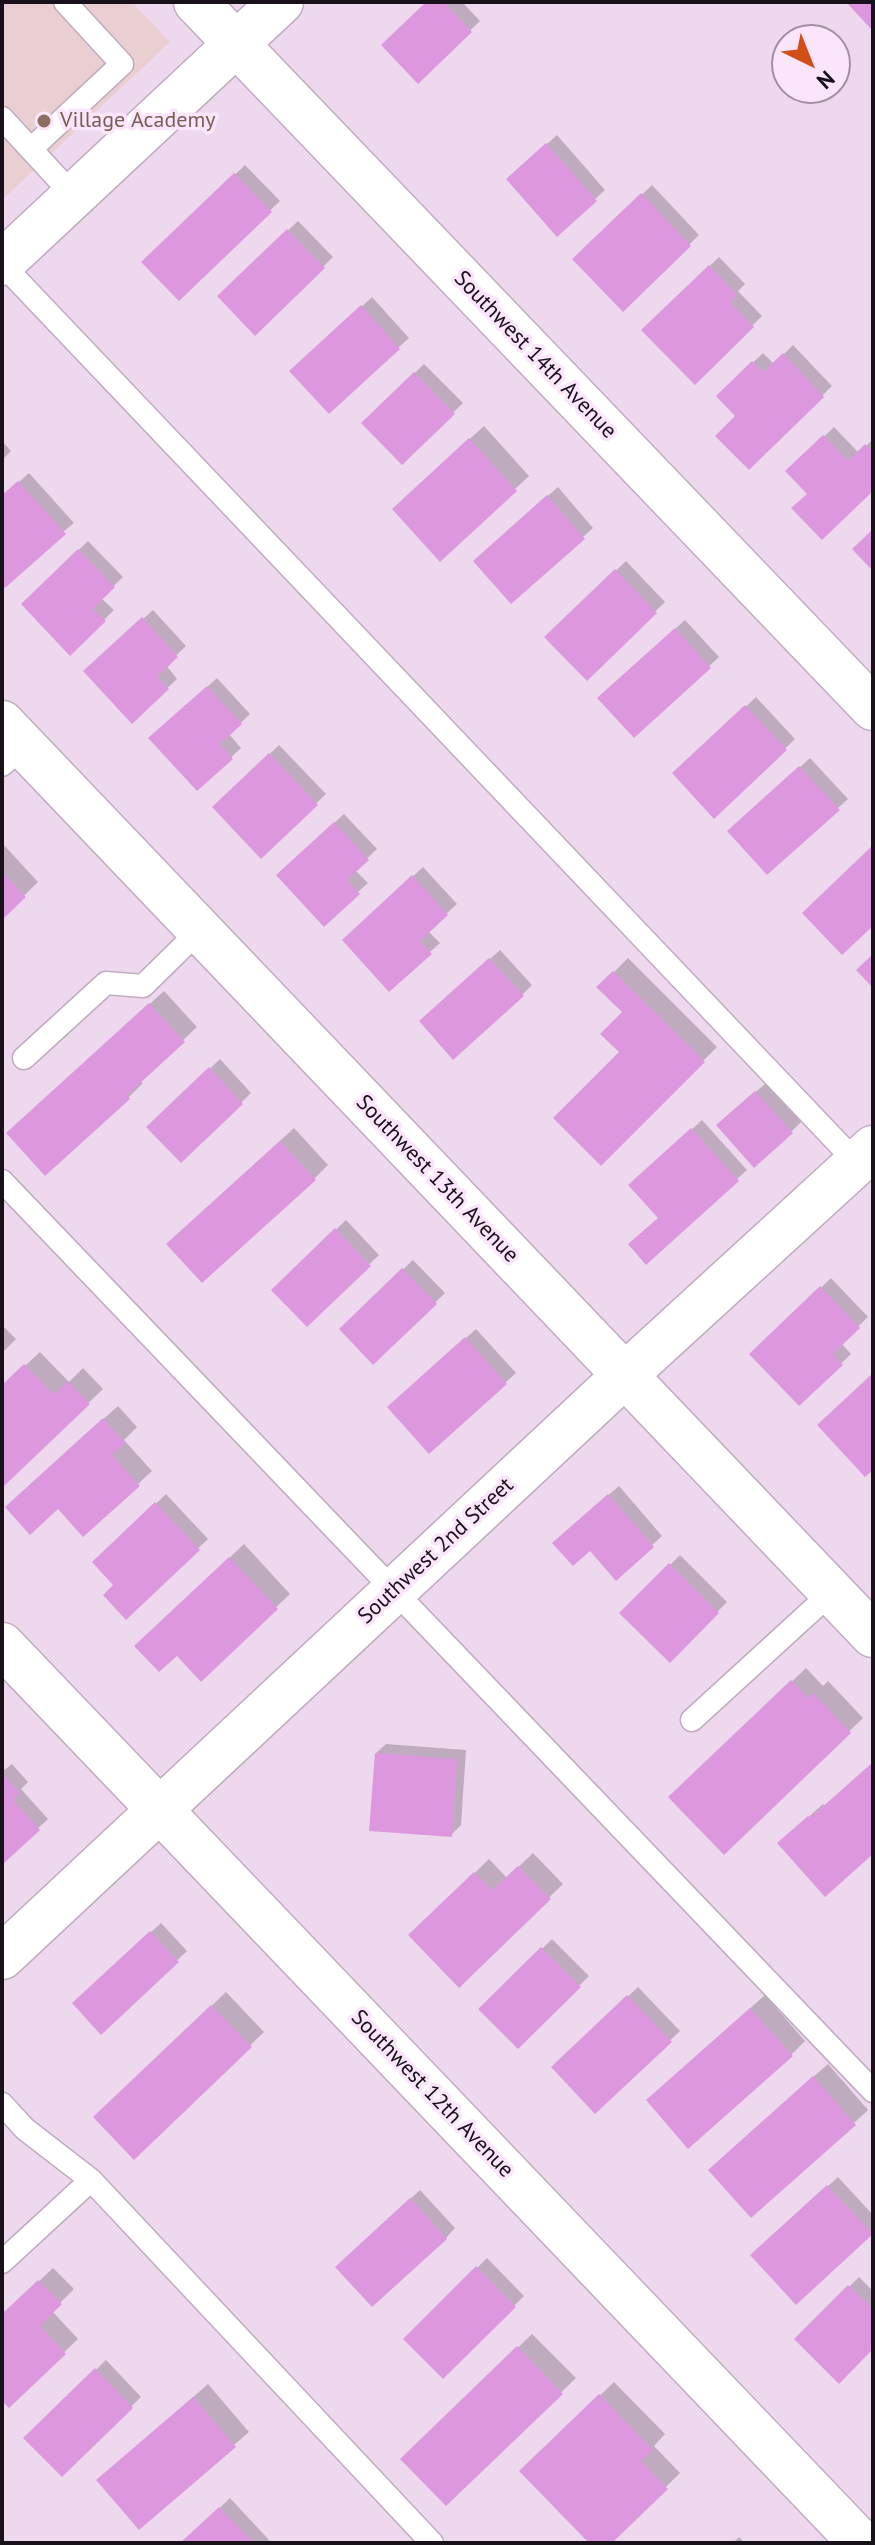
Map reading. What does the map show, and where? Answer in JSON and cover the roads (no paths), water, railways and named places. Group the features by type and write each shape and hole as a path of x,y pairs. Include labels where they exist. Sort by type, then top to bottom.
{"street":[{"name":"Southwest 14th Avenue","path":"196,2 873,708"},
{"path":"2,264 281,2"},
{"name":"Southwest 13th Avenue","path":"9,745 200,930 873,1635"},
{"name":"Southwest 2nd Street","path":"2,1957 625,1375 867,1159"},
{"name":"Southwest 12th Avenue","path":"2,1645 861,2543"}],"lane":[{"path":"31,149 122,64 65,2"},
{"path":"2,118 74,196"},
{"path":"2,264 867,1159"},
{"path":"24,1058 106,983 143,986 200,930"},
{"path":"2,1181 873,2091"},
{"path":"692,1720 832,1592"},
{"path":"2,2104 25,2129 91,2180 432,2543"},
{"path":"2,2262 91,2180"}],"place":[{"name":"Village Academy","path":"44,121"}]}
